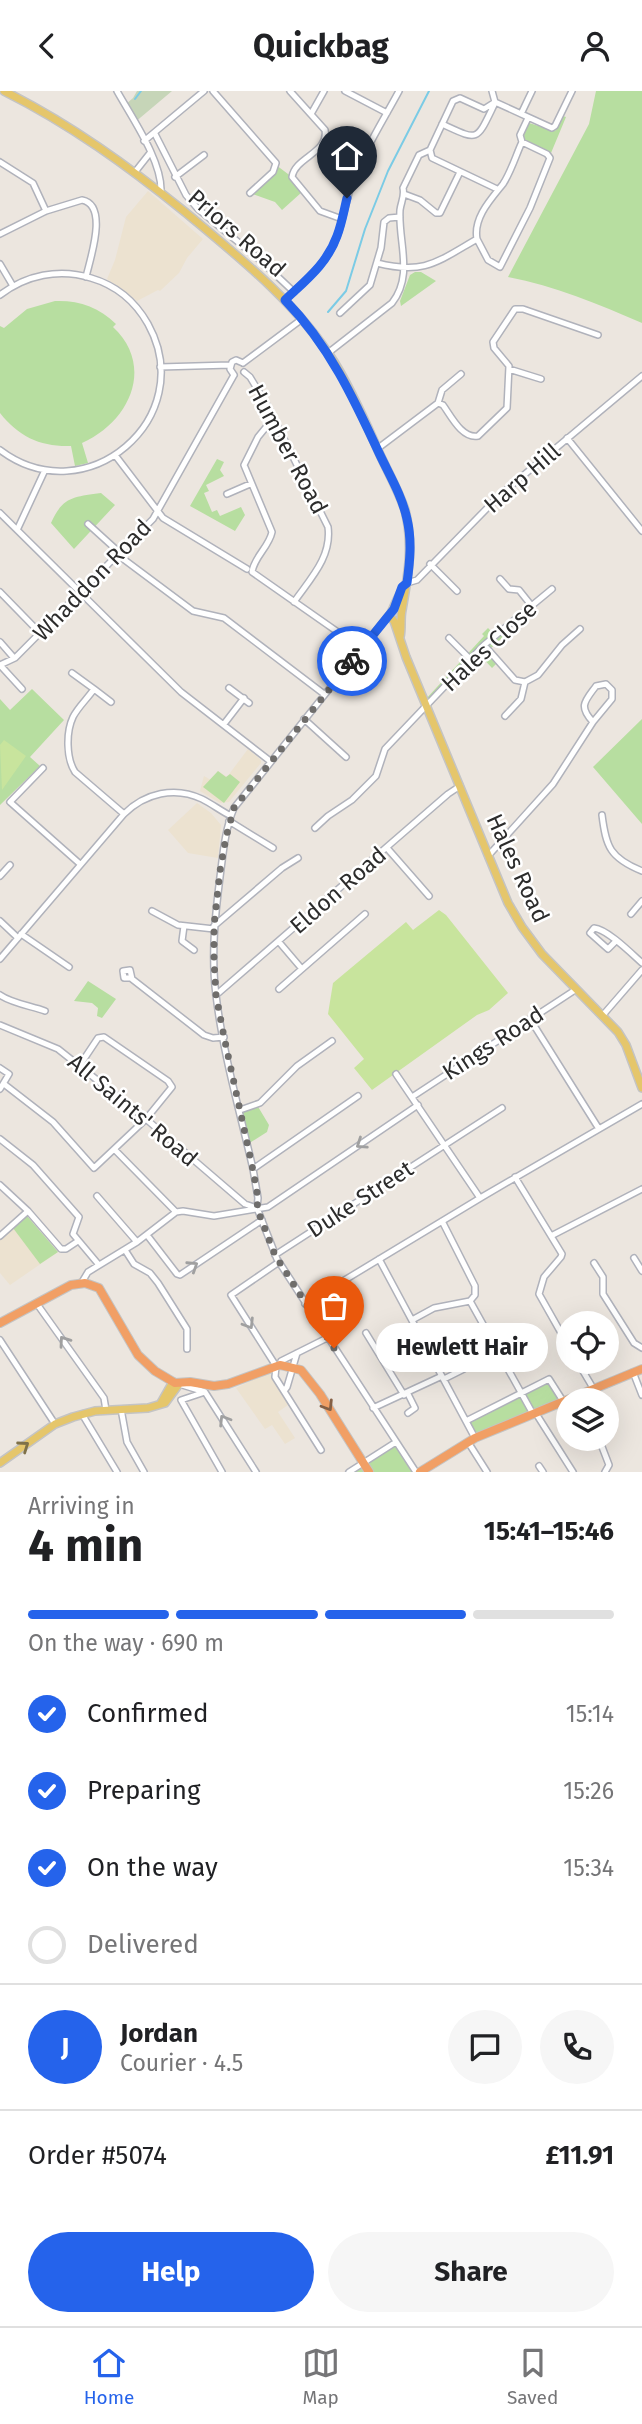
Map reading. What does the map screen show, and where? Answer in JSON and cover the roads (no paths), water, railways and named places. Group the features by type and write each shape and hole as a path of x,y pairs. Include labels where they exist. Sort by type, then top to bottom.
{"highway":[{"path":"2,1319 82,1282 101,1291 135,1351 155,1371 176,1383 214,1386 230,1383 278,1365 294,1367 310,1378 369,1472"},
{"path":"593,1388 642,1369"},
{"path":"418,1472 471,1440 556,1404"}],"main road":[{"name":"Priors Road","path":"4,91 41,109 135,172 161,193 251,267 285,300 328,353 356,403 400,495 408,520 410,546 407,583 395,616"},
{"name":"Hales Road","path":"395,616 406,657 508,903 542,954 575,990 603,1015 622,1038 642,1088"},
{"path":"0,1463 55,1424 82,1414 148,1408 161,1404 169,1399 176,1383"}],"street":[{"path":"117,91 162,180 161,193"},
{"path":"144,141 204,91"},
{"path":"213,91 276,163 274,172 250,193"},
{"path":"290,91 325,130 326,139 295,168 292,177 320,211 342,219"},
{"path":"311,114 324,91"},
{"path":"345,91 387,113"},
{"path":"285,300 325,260 336,240 354,178 399,91"},
{"path":"442,124 468,136 475,136 481,132 495,102 492,91"},
{"path":"521,114 532,91"},
{"path":"495,102 550,128 555,126 571,91"},
{"path":"328,353 392,303 397,296 405,268 400,217 403,188 419,155 429,150 456,98 484,109 495,102"},
{"path":"522,142 550,158 530,208 500,268 488,260 477,239 477,226 502,184 522,142 520,135 528,118"},
{"path":"155,134 175,177 198,209 294,292"},
{"path":"429,150 432,158 497,189"},
{"path":"135,172 150,153"},
{"path":"175,177 204,155"},
{"path":"0,162 33,183 46,211"},
{"path":"404,194 420,200 436,213 440,213 460,172"},
{"path":"0,234 46,211 85,200 91,206 97,225 86,277"},
{"path":"340,313 370,285 383,240 384,222 389,218 400,217"},
{"path":"377,263 405,268 429,267 477,239"},
{"path":"0,264 13,286"},
{"path":"0,295 13,286 47,274 86,277 113,288 138,309 153,335 160,367 159,390 148,420 135,439 115,455 83,469 68,471 45,470 20,463 0,450"},
{"path":"438,403 442,404 466,435 472,437 478,436 508,408 509,369 507,362 494,348 493,342 512,312 517,309 598,335"},
{"path":"243,363 302,319"},
{"path":"160,367 230,365 236,360 243,363"},
{"path":"230,365 234,375 240,375 244,372 243,363"},
{"path":"509,369 541,379"},
{"name":"Humber Road","path":"244,372 267,405 328,527 328,544 324,558 294,602"},
{"path":"377,449 438,403 442,390 461,374"},
{"name":"Whaddon Road","path":"0,665 14,658 40,633 157,512 234,375"},
{"name":"Harp Hill","path":"407,583 417,580 500,495 642,376"},
{"path":"268,426 258,437 244,463 244,470 272,532 253,566 253,573 362,649"},
{"path":"567,438 642,531"},
{"path":"115,455 157,512 247,569"},
{"path":"18,528 45,470"},
{"path":"227,494 250,484"},
{"path":"0,513 181,692 270,761"},
{"path":"89,524 119,554 193,611 224,618 324,694"},
{"path":"430,564 457,591"},
{"path":"500,579 508,589 519,590 531,605"},
{"name":"Hales Close","path":"315,828 352,800 376,776 385,750 470,659 552,589"},
{"path":"0,592 40,633"},
{"path":"395,616 382,625 240,799 230,819 214,928 216,995 253,1170 257,1208 279,1262 373,1408 418,1472"},
{"path":"505,716 521,699 525,683 538,675 577,632 580,640"},
{"path":"449,638 470,659"},
{"path":"0,642 14,658"},
{"path":"484,645 513,678 525,683"},
{"path":"0,665 22,689"},
{"path":"72,673 111,702"},
{"path":"488,856 553,784 593,722 612,699 612,689 606,684 596,686 584,703 585,711 593,722"},
{"path":"224,724 247,701 229,688"},
{"path":"94,689 72,720 69,761 75,772 124,814"},
{"path":"304,719 346,757"},
{"path":"43,768 9,802 80,864"},
{"name":"Eldon Road","path":"216,995 460,786"},
{"path":"0,959 124,814 146,798 171,792 199,798 274,848"},
{"path":"602,815 605,840 609,848 628,865 642,871"},
{"path":"387,848 429,896"},
{"path":"152,911 175,924 214,928 298,857"},
{"path":"0,876 10,865"},
{"path":"632,914 642,901"},
{"path":"279,989 365,914"},
{"path":"0,921 69,967"},
{"path":"184,926 182,941 194,950"},
{"path":"616,940 608,949 590,933 594,928 599,928 616,940 642,963"},
{"path":"279,942 302,969"},
{"path":"603,1015 642,970"},
{"path":"131,978 204,1035 224,1037"},
{"name":"Kings Road","path":"412,1097 575,990"},
{"path":"0,995 12,1002 45,1011"},
{"path":"34,1016 37,1008"},
{"path":"530,1019 598,1129"},
{"name":"All Saints' Road","path":"0,1025 58,1049 146,1119 245,1204 257,1208"},
{"path":"0,1068 9,1075 2,1086 53,1122 93,1168 146,1119 172,1087 170,1082 104,1037 98,1038 80,1065"},
{"path":"240,1110 260,1103 297,1066 332,1041"},
{"path":"396,1074 480,1198"},
{"path":"253,1170 358,1096"},
{"path":"305,1304 642,1104"},
{"path":"82,1282 85,1275 137,1242 176,1212 214,1216 268,1207 418,1105"},
{"name":"Duke Street","path":"275,1255 502,1108"},
{"path":"0,1139 33,1165 79,1217 73,1233 99,1265"},
{"path":"115,1150 176,1212"},
{"path":"516,1177 562,1256 544,1277 539,1294 556,1324"},
{"path":"1,1189 28,1211 61,1249 66,1249 78,1241"},
{"path":"551,1236 642,1189"},
{"path":"97,1196 137,1242"},
{"path":"0,1236 28,1211"},
{"path":"147,1235 180,1275 262,1220"},
{"path":"412,1320 434,1308 470,1301 475,1295 475,1286 442,1221"},
{"path":"125,1250 134,1263 150,1273 159,1283 187,1329 187,1346 180,1342"},
{"path":"634,1258 642,1271"},
{"path":"379,1259 466,1421 471,1440 487,1472"},
{"path":"278,1365 231,1294 279,1262"},
{"path":"594,1263 603,1277 603,1294 634,1343 642,1348"},
{"path":"470,1301 521,1393 571,1470 563,1472"},
{"path":"37,1304 104,1398 106,1410"},
{"path":"472,1356 516,1332"},
{"path":"366,1333 415,1409 408,1413"},
{"path":"321,1450 275,1377 281,1361 327,1338"},
{"path":"0,1340 55,1424"},
{"path":"284,1391 297,1353"},
{"path":"373,1408 464,1369"},
{"path":"633,1372 642,1395"},
{"path":"585,1374 593,1388"},
{"path":"466,1421 549,1379 556,1390"},
{"path":"176,1383 205,1392 256,1472"},
{"path":"211,1399 214,1386"},
{"path":"205,1392 181,1400 222,1472"},
{"path":"121,1409 127,1442 145,1472"},
{"path":"82,1414 117,1472"},
{"path":"349,1472 396,1442"},
{"path":"604,1451 610,1465 606,1472"}],"waterway":[{"path":"135,99 141,91"},
{"path":"328,312 346,291 365,229 388,171 429,91"}],"place":[{"name":"Hewlett Hair","path":"334,1348"}]}
